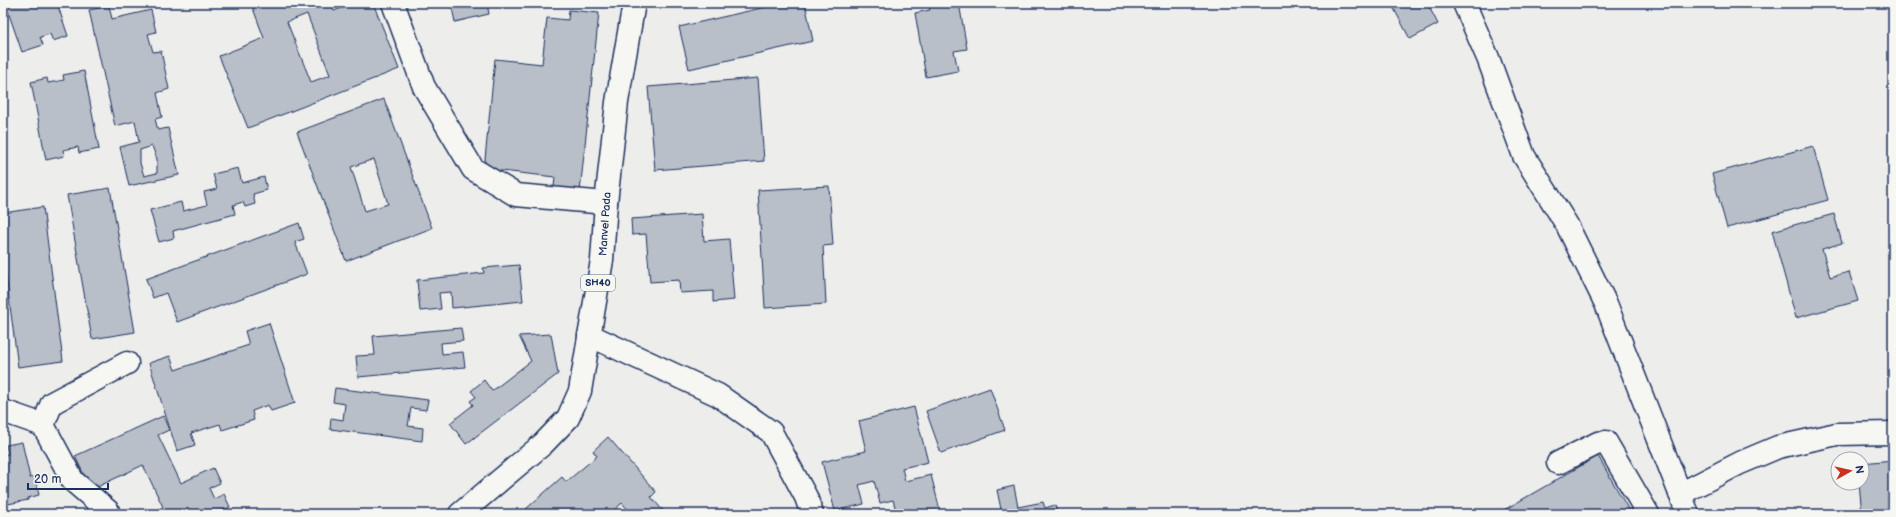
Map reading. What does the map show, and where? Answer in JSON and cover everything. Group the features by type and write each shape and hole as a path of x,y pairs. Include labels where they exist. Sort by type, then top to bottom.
{"street":[{"path":"393,3 424,87 472,169 516,195 606,203"},
{"name":"Manvel Pada","path":"460,514 544,444 568,418 580,391 602,260 606,203 617,102 634,3"},
{"path":"1465,8 1488,58 1524,156 1567,225 1606,304 1688,514"},
{"path":"589,335 718,395 771,432 806,496 812,514"},
{"path":"43,425 52,403 127,363"},
{"path":"3,411 43,425 73,481 102,513"},
{"path":"1680,494 1740,463 1778,447 1837,434 1893,433"},
{"path":"1558,463 1598,443 1606,442 1652,510"}],"building":[{"path":"5,3 57,3 68,36 53,41 50,34 40,37 43,45 22,52"},
{"path":"251,3 331,3 334,11 354,3 373,3 399,69 248,128 219,56 264,38","holes":["307,14 330,75 311,82 287,22"]},
{"path":"451,3 487,3 489,14 455,22"},
{"path":"783,3 805,3 813,41 689,69 679,27"},
{"path":"928,3 959,3 967,49 954,51 958,71 926,77 915,13 930,10"},
{"path":"1391,3 1427,3 1438,24 1410,39"},
{"path":"109,6 112,19 151,10 156,32 148,34 153,52 161,51 169,89 157,93 162,117 155,119 158,130 168,128 179,175 129,186 120,147 139,142 135,121 115,126 89,10","holes":["152,146 157,159 157,173 144,176 140,163 140,150"]},
{"path":"569,10 599,13 579,201 553,197 555,177 484,169 495,59 542,64 547,18 568,20"},
{"path":"84,71 99,149 79,153 78,147 63,150 64,156 46,160 31,82 47,78 48,83 64,80 63,75"},
{"path":"758,78 764,161 655,170 648,87"},
{"path":"384,99 432,228 346,261 297,132","holes":["374,159 388,204 365,211 351,167"]},
{"path":"1813,146 1828,200 1727,228 1712,174"},
{"path":"238,168 242,183 264,177 267,190 253,194 255,204 245,207 243,202 233,205 235,214 173,231 174,238 159,242 150,210 181,202 183,211 207,205 204,192 217,189 213,174"},
{"path":"829,186 833,245 823,246 826,304 765,308 758,190"},
{"path":"110,188 135,332 92,339 67,195"},
{"path":"43,207 63,361 18,367 3,252 3,213"},
{"path":"702,214 704,241 729,239 734,300 713,302 713,291 680,293 679,280 650,282 646,234 632,235 631,219"},
{"path":"1834,214 1842,243 1822,249 1830,277 1849,272 1858,301 1796,318 1772,231"},
{"path":"299,223 304,239 295,242 307,274 177,322 166,293 153,298 146,279"},
{"path":"519,265 523,301 452,308 451,292 439,293 441,309 420,311 417,280 484,273 483,268"},
{"path":"269,323 295,403 271,411 268,405 252,411 254,420 222,430 220,424 191,433 195,445 177,451 149,363 170,356 175,370 249,345 245,331"},
{"path":"461,328 463,341 441,343 442,354 463,352 465,367 358,377 356,356 375,355 373,336"},
{"path":"551,334 558,374 466,444 450,423 473,405 470,401 476,397 471,391 484,380 492,391 531,361 519,336"},
{"path":"335,388 428,400 426,410 411,408 408,426 423,428 422,441 330,429 331,418 343,420 345,404 333,402"},
{"path":"990,388 1005,430 941,453 926,411"},
{"path":"914,407 928,462 902,468 905,481 931,475 941,514 897,514 893,500 880,503 874,481 859,485 864,504 835,511 822,462 866,451 859,421"},
{"path":"163,416 169,430 158,435 181,483 213,468 220,483 209,488 214,499 224,494 230,507 215,514 149,514 163,507 143,465 91,490 75,456"},
{"path":"608,437 656,492 651,497 666,514 632,514 622,503 610,514 527,514 529,512 526,509 562,477 566,482 597,456 593,451"},
{"path":"22,442 30,478 35,477 39,495 28,498 28,500 3,505 3,455 8,454 6,445"},
{"path":"1598,456 1631,514 1497,514"},
{"path":"1893,460 1893,511 1862,514 1860,491 1870,491 1870,462"},
{"path":"1014,486 1018,507 1043,502 1045,508 1055,505 1057,513 1067,512 1067,514 1002,514 997,490"}]}
